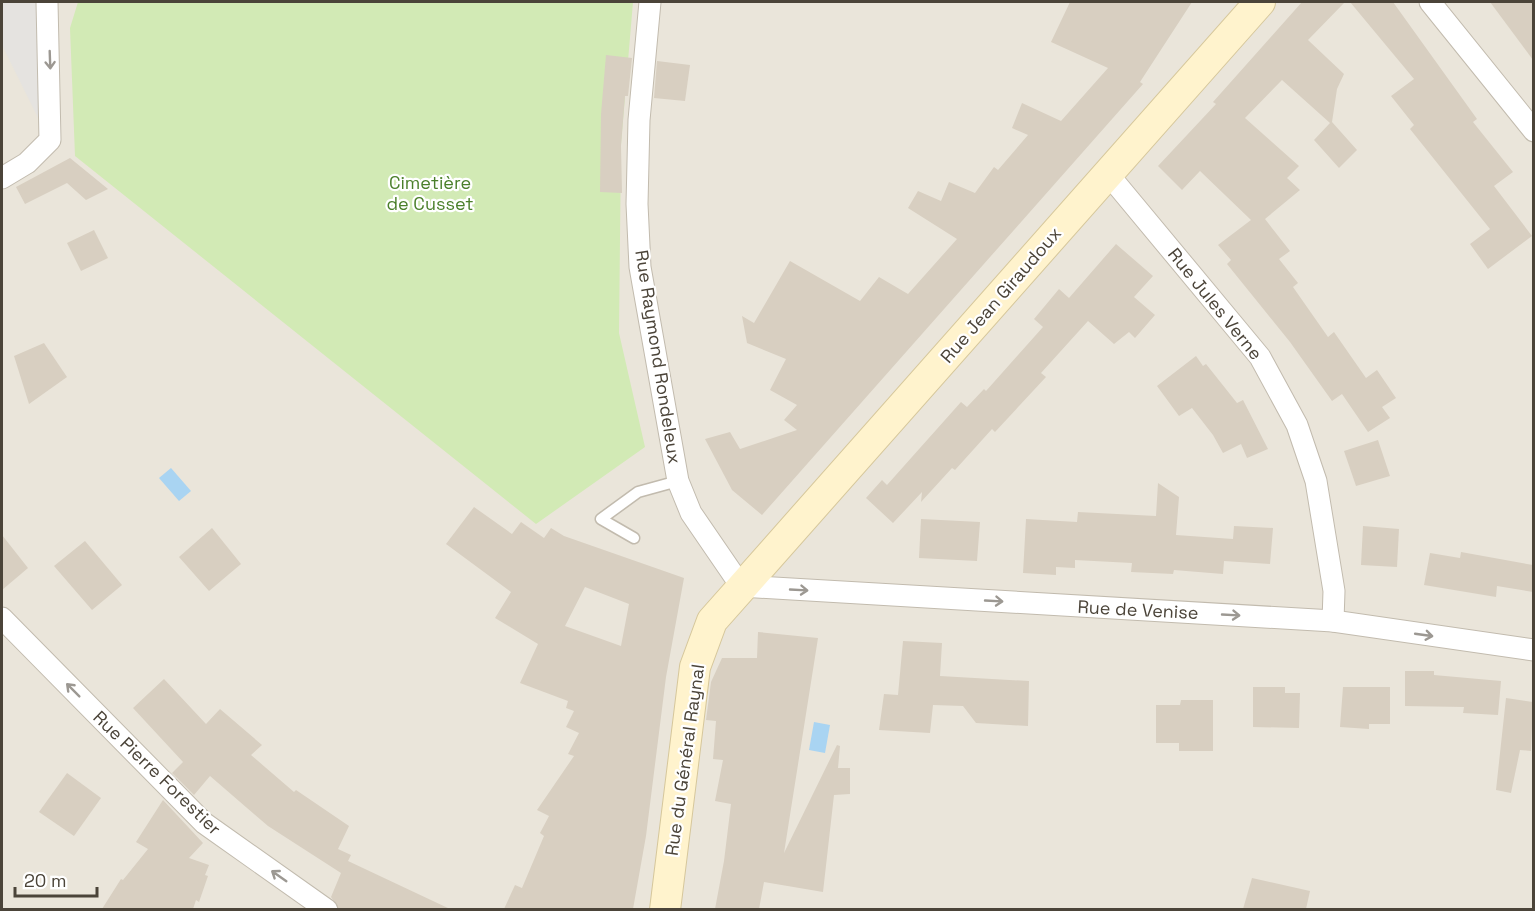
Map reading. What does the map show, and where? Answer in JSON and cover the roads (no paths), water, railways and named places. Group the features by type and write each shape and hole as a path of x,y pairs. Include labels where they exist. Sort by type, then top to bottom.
{"main road":[{"name":"Rue Jean Giraudoux","path":"741,586 824,497 1260,2"},
{"name":"Rue du Général Raynal","path":"664,909 694,668 712,621 741,586"}],"street":[{"path":"2,178 27,163 50,140 47,2"},
{"name":"Rue Raymond Rondeleux","path":"650,2 639,120 637,204 640,267 678,481 691,513 741,586"},
{"path":"1430,2 1533,131"},
{"name":"Rue Jules Verne","path":"1108,174 1260,357 1297,425 1316,481 1334,591 1333,621"},
{"name":"Rue de Venise","path":"741,586 1333,621 1533,650"},
{"name":"Rue Pierre Forestier","path":"2,618 204,823 327,909"}],"lane":[{"path":"634,538 601,519 638,492 678,481"}],"water":[{"path":"171,468 191,491 179,501 159,478"},
{"path":"814,722 830,725 825,753 809,750"}],"park label":[{"name":"Cimetière de Cusset","path":"430,193"}]}
